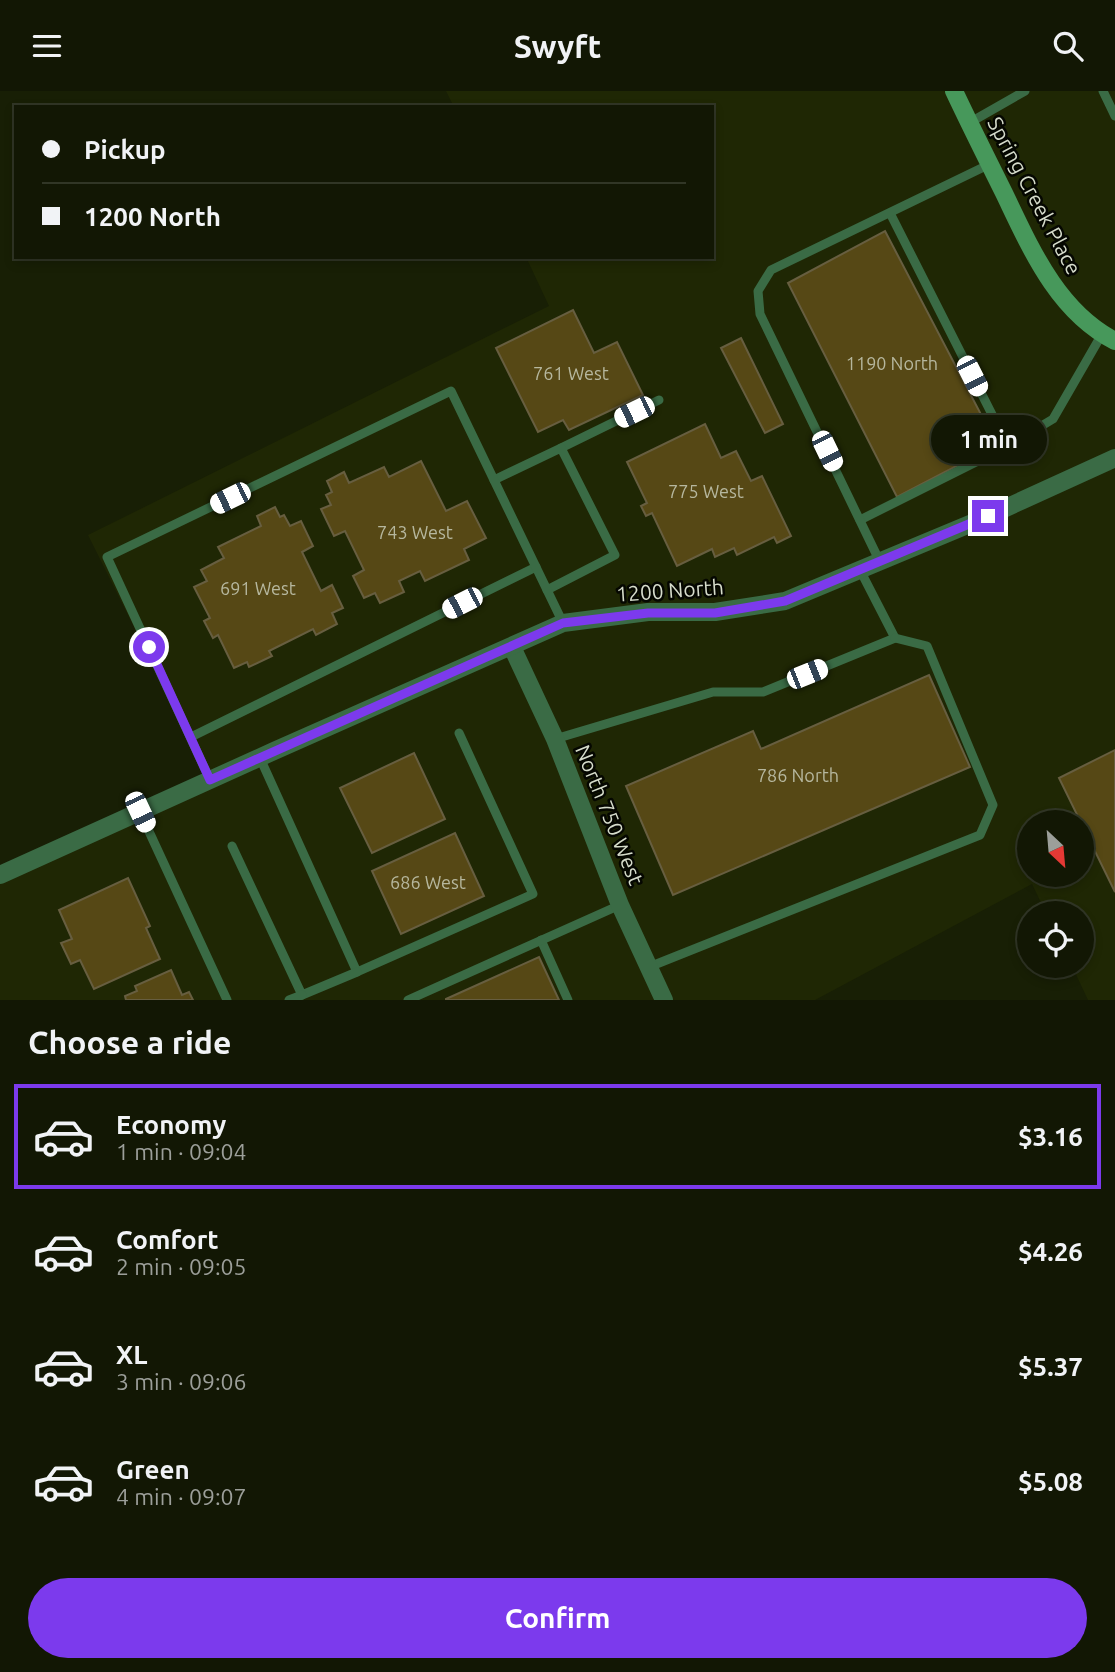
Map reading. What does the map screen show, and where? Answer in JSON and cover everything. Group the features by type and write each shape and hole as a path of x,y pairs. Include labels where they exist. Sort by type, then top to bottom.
{"street":[{"name":"Spring Creek Place","path":"954,91 1038,262 1064,300 1108,338"},
{"name":"1200 North","path":"0,875 563,623 648,613 715,613 785,601 977,521 1115,459"},
{"name":"North 750 West","path":"512,647 555,739 621,905 664,1000"}],"lane":[{"path":"969,123 1025,91"},
{"path":"1103,91 1115,116"},
{"path":"880,562 760,314 758,291 771,270 990,165"},
{"path":"890,213 1008,446"},
{"path":"860,520 1008,446 1053,419 1108,338"},
{"path":"210,780 107,557 451,391 563,623"},
{"path":"494,479 659,400"},
{"path":"547,590 615,555 561,448"},
{"path":"191,737 536,567"},
{"path":"860,570 895,638"},
{"path":"555,739 713,692 762,692 895,638 927,646 993,805 980,835 649,967"},
{"path":"289,1000 533,894 459,733"},
{"path":"260,758 357,972"},
{"path":"140,812 227,1000"},
{"path":"232,846 302,995"},
{"path":"408,1000 621,905"},
{"path":"541,940 568,1000"}],"shaded area":[{"path":"446,91 1115,91 1115,1000 1088,1000 1078,978 1094,978 1094,901 1040,901 1033,887 1094,887 1094,810 1017,810 1017,887 1026,887 815,1000 0,1000 0,875 210,779 88,535 549,306 527,259 714,259 714,105 453,105"}],"building":[{"path":"885,231 997,445 897,497 788,283"},
{"path":"573,310 594,353 617,342 643,395 569,430 563,420 538,432 496,348"},
{"path":"741,338 783,424 765,433 721,348"},
{"path":"705,424 721,458 736,451 751,481 762,476 791,536 777,543 774,537 737,555 734,548 715,557 712,549 677,566 652,513 646,516 641,506 647,503 627,462"},
{"path":"421,461 446,511 467,501 486,538 464,549 469,560 425,581 420,571 399,581 404,592 380,603 375,593 364,598 353,576 364,570 345,531 334,536 321,509 331,505 326,495 332,492 327,481 344,472 349,483 384,467 389,477"},
{"path":"275,507 280,517 284,515 290,526 301,521 313,546 302,552 321,591 332,585 343,608 332,613 337,624 316,635 313,629 269,651 272,656 249,667 247,662 234,668 218,635 213,638 204,621 210,618 194,587 207,581 201,570 224,558 218,547 261,526 257,516"},
{"path":"929,675 970,767 673,895 626,786 753,731 761,749"},
{"path":"1115,750 1115,892 1094,849 1094,810 1075,810 1059,778"},
{"path":"414,753 445,819 372,853 340,788"},
{"path":"455,833 484,896 401,934 372,871"},
{"path":"128,878 150,926 146,928 160,959 94,989 80,960 71,964 61,943 72,939 59,910"},
{"path":"539,957 559,1000 446,1000 446,999"},
{"path":"171,970 182,995 189,992 193,1000 126,1000 125,996 137,991 135,986"}],"route":[{"path":"149,647 210,780 563,623 648,613 715,613 785,601 988,516"}]}
